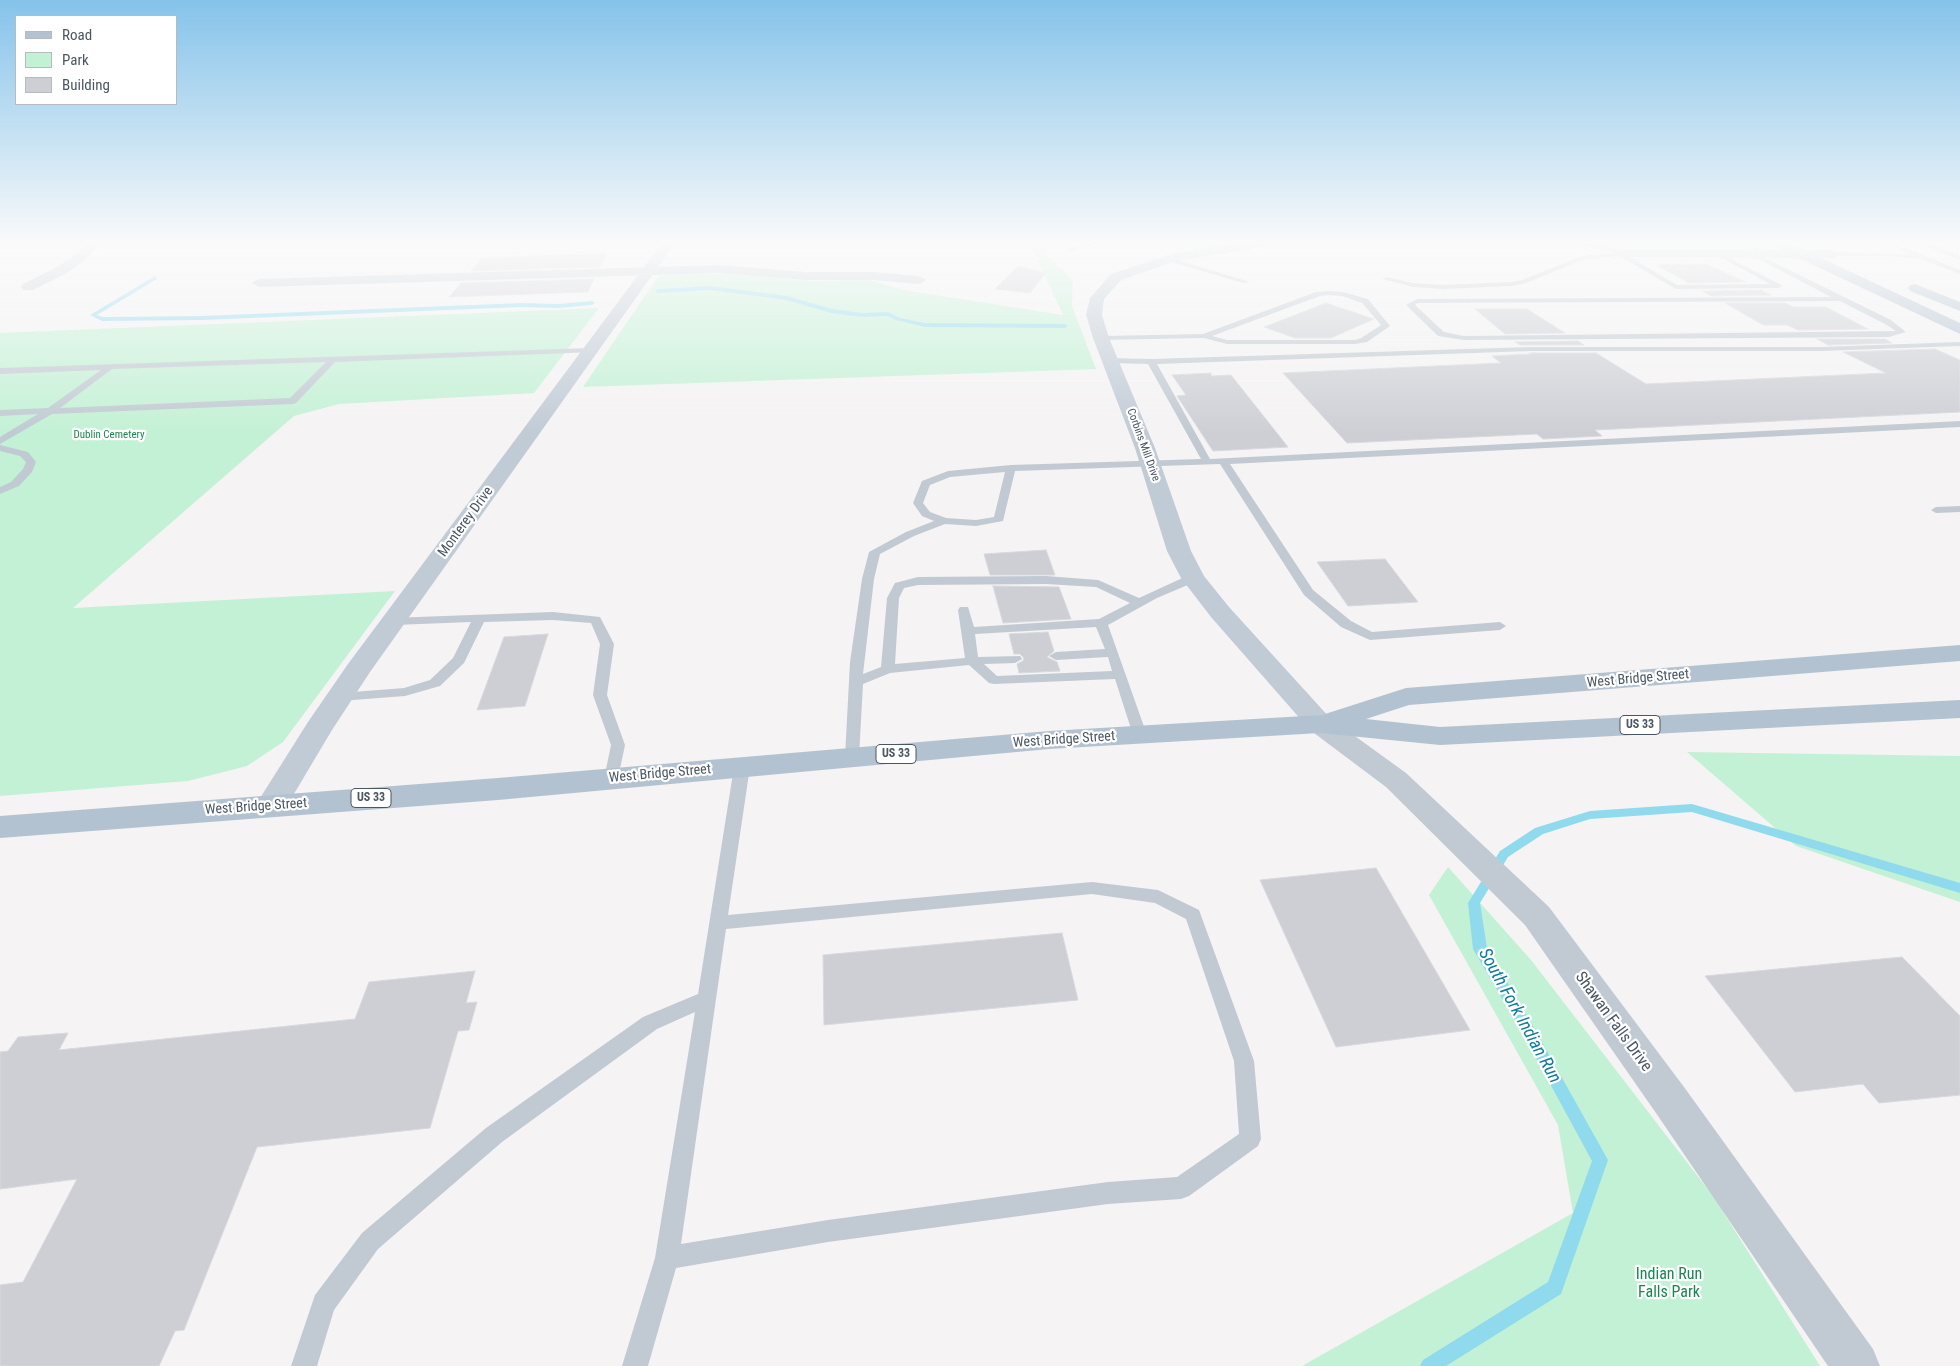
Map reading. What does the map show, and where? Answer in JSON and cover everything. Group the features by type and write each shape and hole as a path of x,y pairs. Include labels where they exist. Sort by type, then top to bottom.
{"main road":[{"path":"1917,307 1960,329"},
{"name":"West Bridge Street","path":"1320,724 1406,697 1960,653"},
{"name":"West Bridge Street","path":"0,827 612,778 1049,740 1320,724 1440,736 1960,709"}],"street":[{"name":"Monterey Drive","path":"272,806 340,697 622,307"},
{"name":"Corbins Mill Drive","path":"1095,307 1094,315 1101,338 1150,465 1179,551 1193,578 1220,612 1320,724"},
{"name":"Shawan Falls Drive","path":"1320,724 1396,780 1537,916 1682,1116 1856,1366"}],"lane":[{"path":"1204,336 1284,307"},
{"path":"1101,338 1204,336 1227,342 1355,342 1364,340 1386,326 1369,307"},
{"path":"1412,307 1442,334 1464,338 1889,336 1902,332 1888,322 1857,307"},
{"path":"1111,360 1151,362 1531,350 1821,349 1960,344"},
{"path":"1948,345 1960,350"},
{"path":"0,371 590,350"},
{"path":"0,413 293,401 334,358"},
{"path":"1151,362 1207,462"},
{"path":"0,441 50,410 110,367"},
{"path":"1011,468 998,519 976,524 944,521 926,514 918,503 926,483 948,474 1011,468 1077,465 1150,465 1960,424"},
{"path":"0,448 24,454 31,462 28,470 15,484 0,491"},
{"path":"1223,461 1308,592 1346,624 1370,636 1500,626"},
{"path":"1936,510 1960,509"},
{"path":"852,758 857,662 868,579 875,552 910,534 944,521"},
{"path":"968,631 1101,623 1140,602 1193,578"},
{"path":"888,669 893,598 900,586 918,581 1046,580 1098,584 1140,602"},
{"path":"964,610 972,661 994,680 1120,676"},
{"path":"394,621 553,616 596,620 606,644 600,695 618,745 612,778"},
{"path":"340,697 405,692 434,683 459,660 480,618"},
{"path":"1101,623 1140,735"},
{"path":"1056,656 1113,653"},
{"path":"856,682 888,669 1015,659"},
{"path":"634,1366 667,1258 742,767"},
{"path":"667,1258 828,1231 1079,1197 1181,1188 1250,1139 1244,1061 1193,915 1158,897 1092,888 719,923"},
{"path":"304,1366 324,1304 370,1241 502,1129 650,1022 708,998"}],"green space":[{"path":"637,307 1011,307 1063,315 1059,307 1072,307 1096,369 583,387"},
{"name":"Dublin Cemetery","path":"599,308 534,393 339,404 294,416 73,608 395,591 283,742 247,766 188,781 0,796 0,333"},
{"path":"1687,752 1960,756 1960,902 1796,846"},
{"name":"Indian Run Falls Park","path":"1448,867 1531,960 1713,1196 1820,1366 1302,1366 1573,1213 1558,1125 1429,895"}],"building":[{"path":"1316,307 1337,307 1374,319 1331,338 1295,338 1264,327"},
{"path":"1731,307 1826,307 1868,329 1798,330 1787,325 1763,325"},
{"path":"1475,309 1527,309 1565,333 1505,334"},
{"path":"1817,339 1885,339 1892,343 1828,345"},
{"path":"1578,341 1584,345 1520,345 1515,342"},
{"path":"1935,349 1960,360 1960,412 1595,430 1602,436 1543,439 1537,434 1347,443 1283,373 1501,363 1492,356 1531,354 1529,353 1596,353 1646,384 1886,373 1843,352"},
{"path":"1211,373 1211,376 1231,375 1288,447 1213,451 1177,396 1186,395 1172,375"},
{"path":"1046,550 1055,575 990,575 984,554"},
{"path":"1385,559 1418,602 1348,606 1317,562"},
{"path":"993,586 1059,587 1071,619 1003,623"},
{"path":"1048,632 1054,651 1047,657 1057,662 1060,671 1019,673 1017,664 1023,661 1024,658 1020,654 1014,654 1009,634"},
{"path":"548,634 525,706 477,710 504,637"},
{"path":"1376,868 1470,1030 1336,1047 1260,880"},
{"path":"1062,933 1078,1000 824,1025 823,955"},
{"path":"1902,957 1960,1016 1960,1095 1879,1103 1863,1084 1795,1092 1705,976"},
{"path":"475,971 466,1003 477,1002 469,1030 458,1031 430,1128 257,1147 184,1330 175,1331 159,1366 0,1366 0,1285 23,1282 77,1179 0,1189 0,1052 8,1051 18,1037 68,1033 59,1050 355,1019 369,982"}],"waterway":[{"path":"107,307 93,315 102,319 202,318 478,307"},
{"path":"817,307 831,311 862,315 888,314 898,319 925,325 1065,326"},
{"name":"South Fork Indian Run","path":"1429,1366 1555,1288 1600,1160 1528,1030 1480,949 1474,903 1504,854 1539,831 1590,815 1692,808 1960,888"}]}
